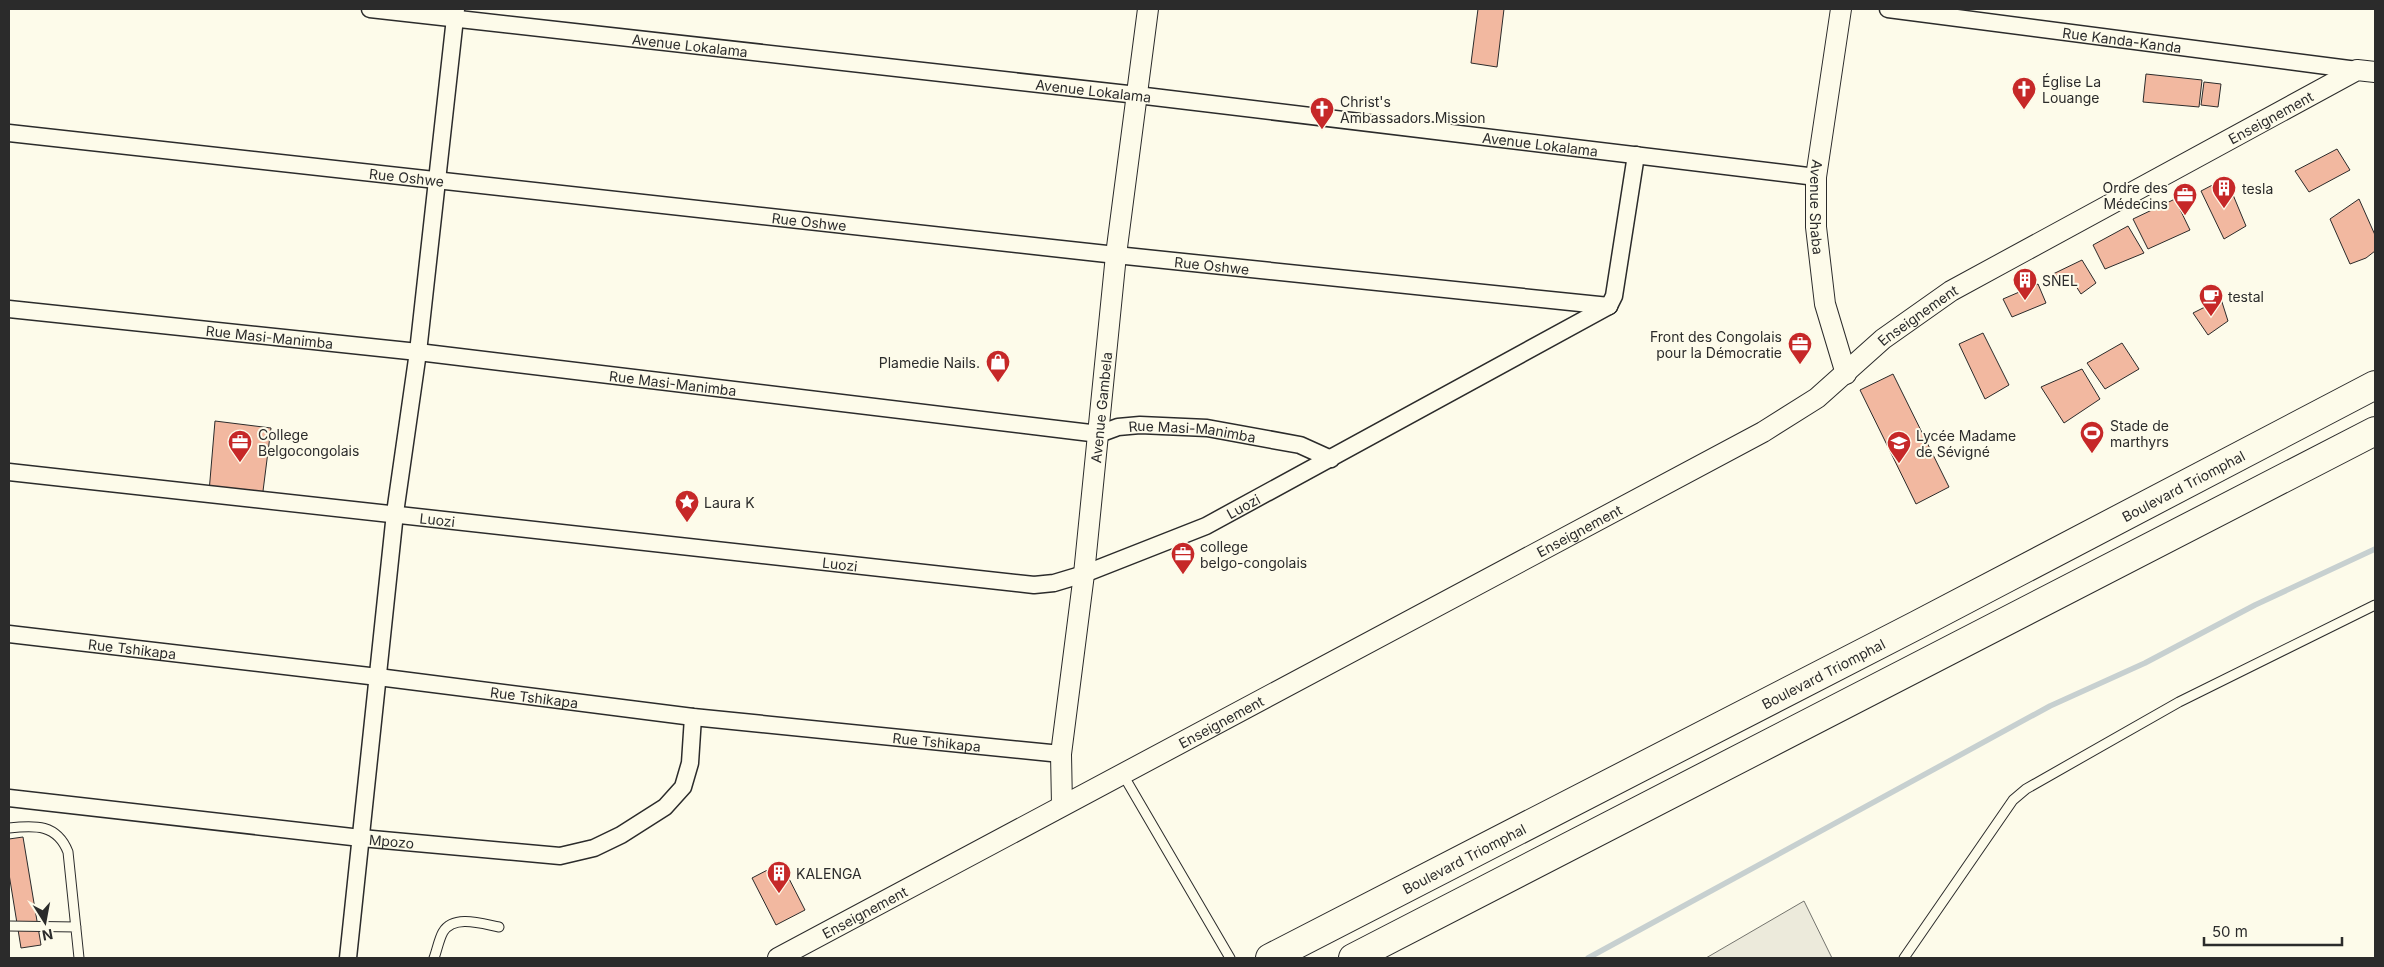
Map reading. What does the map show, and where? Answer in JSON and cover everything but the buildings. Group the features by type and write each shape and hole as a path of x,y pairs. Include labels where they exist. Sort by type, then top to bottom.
{"highway":[{"name":"Boulevard Triomphal","path":"1270,958 1908,630 2375,385"},
{"path":"1353,958 2375,432"}],"street":[{"name":"Avenue Lokalama","path":"370,9 456,14 1816,177"},
{"name":"Avenue Gambela","path":"1062,805 1060,754 1084,574 1116,254 1148,9"},
{"name":"Avenue Shaba","path":"1841,9 1816,177 1816,227 1820,268 1828,313 1846,374"},
{"name":"Rue Kanda-Kanda","path":"1888,9 2366,71"},
{"path":"348,958 395,513 418,352 456,14"},
{"name":"Enseignement","path":"778,958 1763,432 1817,398 1883,339 1951,291 2366,71"},
{"name":"Rue Oshwe","path":"9,133 1609,306"},
{"path":"1609,306 1614,296 1636,155"},
{"name":"Luozi","path":"9,472 259,501 395,513 740,554 1034,585 1054,583 1084,574 1206,526 1609,306"},
{"name":"Rue Masi-Manimba","path":"9,309 418,352 1099,434 1118,427 1140,425 1207,428 1300,445 1331,459"},
{"name":"Rue Tshikapa","path":"9,634 378,677 693,717 1060,754"},
{"name":"Mpozo","path":"9,798 361,838 560,856 594,848 621,835 666,807 683,787 690,763 693,717"}],"lane":[{"path":"1904,958 2013,800 2026,789 2179,702 2375,605"},
{"path":"1122,773 1230,958"},
{"path":"9,828 31,825 49,830 63,838 68,852 79,958"},
{"path":"434,958 444,931 453,924 464,921 500,926"},
{"path":"9,926 76,927"}],"shaded area":[{"path":"1804,901 1832,958 1706,958"}],"waterway":[{"path":"1588,958 2050,706 2145,663 2255,605 2375,549"}],"place":[{"name":"Église La Louange","path":"2024,110"},
{"name":"Christ's Ambassadors Mission","path":"1322,130"},
{"name":"tesla","path":"2224,209"},
{"name":"Ordre des Médecins","path":"2185,216"},
{"name":"SNEL","path":"2025,301"},
{"name":"testal","path":"2211,317"},
{"name":"Front des Congolais pour la Démocratie","path":"1800,365"},
{"name":"Plamedie Nails.","path":"998,383"},
{"name":"Stade de marthyrs","path":"2092,454"},
{"name":"College Belgocongolais","path":"240,463"},
{"name":"Lycée Madame de Sévigné","path":"1899,464"},
{"name":"Laura K","path":"687,523"},
{"name":"college belgo-congolais","path":"1183,575"},
{"name":"KALENGA","path":"779,894"}]}
